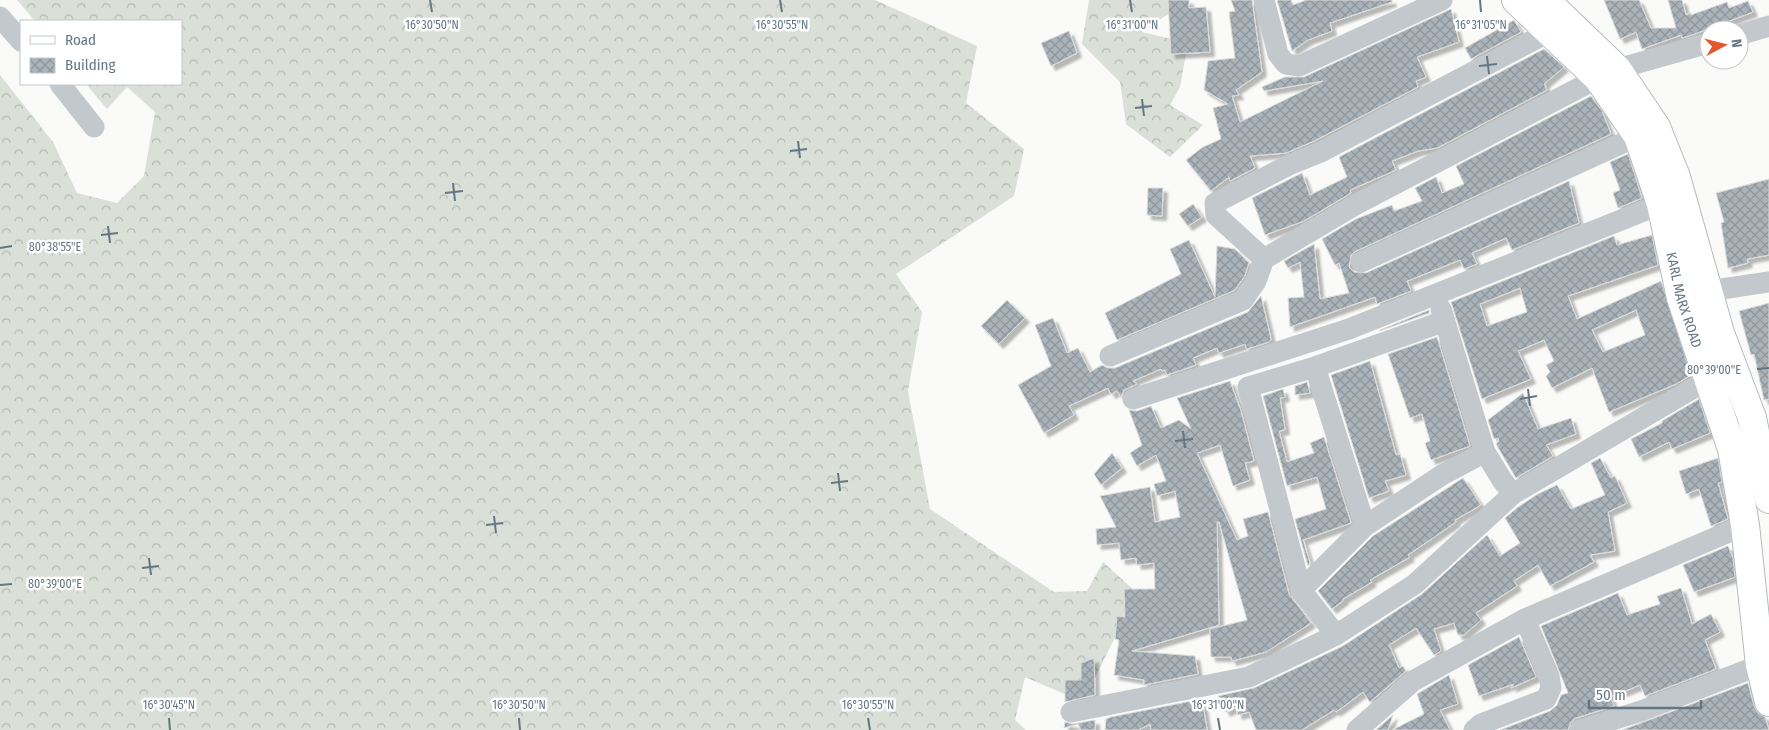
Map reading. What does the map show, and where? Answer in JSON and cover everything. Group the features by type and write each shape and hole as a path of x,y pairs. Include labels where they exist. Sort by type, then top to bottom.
{"main road":[{"name":"KARL MARX ROAD","path":"1516,0 1549,32 1607,73 1638,136 1661,204 1680,298 1732,448 1745,525 1760,666 1769,702"},
{"name":"KARL MARX ROAD","path":"1545,0 1656,127 1676,177 1720,333 1761,416 1769,499"}],"street":[{"path":"1264,0 1278,54 1286,64 1299,66 1442,0"},
{"path":"0,16 20,40"},
{"path":"1749,32 1769,26"},
{"path":"1264,259 1216,215 1216,203 1282,168 1321,152 1549,32"},
{"path":"1110,356 1243,300 1256,280 1264,259 1355,205 1607,73 1699,46"},
{"path":"61,85 94,127"},
{"path":"1361,262 1638,136"},
{"path":"1133,399 1349,329 1661,204"},
{"path":"1708,291 1769,282"},
{"path":"1436,295 1485,452 1513,494"},
{"path":"1336,635 1301,590 1248,386 1316,367 1445,321"},
{"path":"1316,367 1365,526"},
{"path":"1071,712 1249,677 1336,635 1415,584 1513,494 1709,379"},
{"path":"1301,590 1365,526 1442,475 1485,452"},
{"path":"1357,730 1413,680 1525,620 1745,525"},
{"path":"1474,730 1481,724 1546,699 1551,688 1549,676 1525,620"},
{"path":"1580,730 1641,711 1760,666"}],"green space":[{"path":"17,0 875,0 977,46 966,103 1024,149 1014,196 896,274 922,312 908,391 930,509 1054,592 1087,591 1103,562 1137,593 1083,702 1025,677 1015,720 1026,730 0,730 0,75 53,142 77,193 117,203 144,176 155,112 127,87 107,109 87,85 182,85 182,20 34,20"},
{"path":"1089,0 1173,0 1168,14 1142,32 1188,43 1180,87 1170,105 1203,125 1170,157 1126,124 1120,82 1082,44"}],"building":[{"path":"1168,0 1189,0 1189,8 1206,7 1210,52 1171,54"},
{"path":"1231,0 1252,0 1262,72 1236,90 1239,95 1232,96 1240,122 1323,81 1264,91 1262,87 1285,77 1304,77 1451,9 1459,42 1417,57 1426,77 1416,81 1418,87 1314,141 1286,153 1250,156 1255,168 1230,181 1229,177 1211,191 1186,160 1203,147 1221,139 1213,108 1228,104 1204,90 1208,61 1235,58 1229,12 1235,11"},
{"path":"1277,0 1291,0 1293,5 1306,0 1392,0 1392,2 1330,23 1332,31 1308,40 1292,51"},
{"path":"1604,0 1639,0 1651,28 1676,28 1668,0 1682,0 1686,15 1691,13 1691,15 1727,2 1729,8 1748,1 1753,12 1732,20 1699,20 1699,32 1682,38 1681,35 1642,49 1636,32 1620,39"},
{"path":"1514,20 1521,32 1471,59 1465,48"},
{"path":"1069,31 1077,53 1051,66 1041,43"},
{"path":"1544,49 1564,67 1544,84 1547,90 1437,148 1418,151 1392,161 1396,170 1350,190 1351,193 1304,221 1265,235 1252,198 1302,173 1310,195 1347,177 1339,157"},
{"path":"1591,96 1602,111 1611,134 1356,251 1351,255 1349,267 1354,272 1366,273 1569,181 1579,223 1512,250 1506,238 1472,253 1477,264 1464,269 1460,260 1407,281 1411,291 1377,304 1375,297 1290,327 1288,298 1304,297 1300,262 1288,268 1284,261 1314,244 1320,299 1349,293 1339,263 1335,265 1322,239 1356,219 1392,205 1394,211 1422,201 1415,188 1436,177 1442,193 1464,184 1456,166"},
{"path":"1628,154 1642,198 1618,208 1613,193 1620,190 1610,162"},
{"path":"1769,179 1769,255 1747,259 1748,263 1728,268 1721,223 1724,222 1716,193"},
{"path":"1148,188 1163,188 1162,216 1147,215"},
{"path":"1193,204 1202,217 1188,226 1179,214"},
{"path":"1652,235 1658,265 1568,296 1577,319 1661,281 1691,375 1676,384 1609,412 1592,368 1552,388 1546,376 1550,372 1546,365 1554,361 1544,340 1518,351 1531,379 1482,399 1451,302 1614,236 1617,245","holes":["1520,288 1527,312 1487,326 1480,304","1636,310 1645,335 1603,352 1592,330"]},
{"path":"1189,240 1215,297 1217,246 1235,249 1249,263 1245,275 1235,290 1117,340 1105,313 1181,274 1170,249"},
{"path":"1261,296 1271,339 1269,342 1247,349 1245,344 1219,353 1217,348 1193,358 1196,365 1167,375 1165,370 1162,371 1161,369 1133,381 1137,384 1124,390 1121,397 1117,391 1111,394 1108,388 1069,406 1074,415 1044,433 1018,385 1051,366 1035,325 1053,318 1067,353 1078,348 1090,372 1102,365 1108,368 1115,368 1248,312"},
{"path":"1007,300 1025,318 999,344 981,326"},
{"path":"1769,303 1769,399 1764,400 1754,354 1751,355 1739,311"},
{"path":"1429,310 1429,313 1380,331 1380,330"},
{"path":"1437,337 1470,446 1431,460 1425,443 1430,441 1422,414 1410,418 1388,354"},
{"path":"1370,361 1396,455 1400,454 1406,475 1385,481 1389,491 1369,498 1331,375"},
{"path":"1230,381 1241,411 1254,461 1245,463 1250,480 1233,486 1220,445 1197,453 1237,540 1248,536 1243,519 1268,512 1289,594 1311,623 1266,652 1232,661 1231,657 1211,657 1210,629 1247,620 1219,522 1217,522 1219,625 1132,651 1195,656 1198,674 1144,685 1144,680 1114,675 1119,640 1115,639 1117,616 1125,617 1124,589 1155,589 1154,563 1137,565 1136,558 1121,560 1119,543 1097,545 1096,529 1116,527 1100,496 1150,487 1155,522 1180,517 1175,491 1157,496 1154,484 1166,481 1156,455 1137,466 1130,453 1142,445 1129,410 1137,411 1151,406 1161,428 1179,420 1191,429 1177,398"},
{"path":"1307,382 1310,393 1295,395 1295,386"},
{"path":"1283,389 1285,397 1280,398 1285,430 1279,431 1287,462 1314,453 1310,443 1324,437 1351,523 1303,540 1310,563 1308,566 1295,519 1326,509 1317,477 1287,486 1263,396"},
{"path":"1523,393 1538,429 1571,418 1576,434 1546,445 1553,456 1516,478 1496,444 1499,441 1498,438 1494,439 1488,420"},
{"path":"1699,399 1710,433 1672,449 1669,442 1639,457 1631,439 1662,423 1662,421"},
{"path":"1112,453 1122,468 1101,485 1094,474"},
{"path":"1600,458 1611,478 1615,476 1627,503 1608,512 1615,551 1590,555 1594,562 1550,586 1538,565 1514,581 1517,586 1476,613 1481,620 1464,635 1458,635 1454,623 1434,629 1441,651 1434,655 1416,628 1389,645 1399,668 1403,666 1406,671 1370,702 1363,692 1336,712 1334,710 1302,730 1256,730 1249,712 1238,715 1236,707 1226,712 1218,696 1254,688 1343,646 1422,594 1487,535 1500,556 1520,543 1505,518 1538,494 1557,485 1571,509 1605,495 1591,463"},
{"path":"1718,458 1722,482 1718,483 1728,519 1711,526 1699,489 1686,494 1679,471"},
{"path":"1463,478 1481,505 1455,520 1456,522 1408,555 1410,557 1370,580 1372,582 1343,599 1332,609 1318,591 1373,536"},
{"path":"1728,546 1733,558 1735,577 1694,592 1683,565"},
{"path":"1681,588 1692,624 1711,614 1720,632 1705,640 1716,669 1645,696 1640,685 1610,697 1614,706 1576,718 1571,722 1568,730 1500,730 1550,711 1557,705 1561,695 1568,693 1541,626 1618,593 1627,615 1660,604 1657,596"},
{"path":"1519,637 1536,677 1511,688 1514,684 1479,696 1468,665"},
{"path":"1094,658 1095,695 1065,702 1065,680 1081,680 1081,663"},
{"path":"1449,675 1458,704 1440,710 1450,730 1392,730 1424,714 1417,694"},
{"path":"1748,683 1754,706 1758,713 1765,717 1769,730 1622,730"},
{"path":"1202,699 1207,730 1151,730 1150,724 1138,730 1105,730 1106,719 1111,717"},
{"path":"1393,715 1388,730 1376,730"},
{"path":"1095,720 1095,730 1081,730 1078,724 1064,728 1065,722 1073,724"}]}
